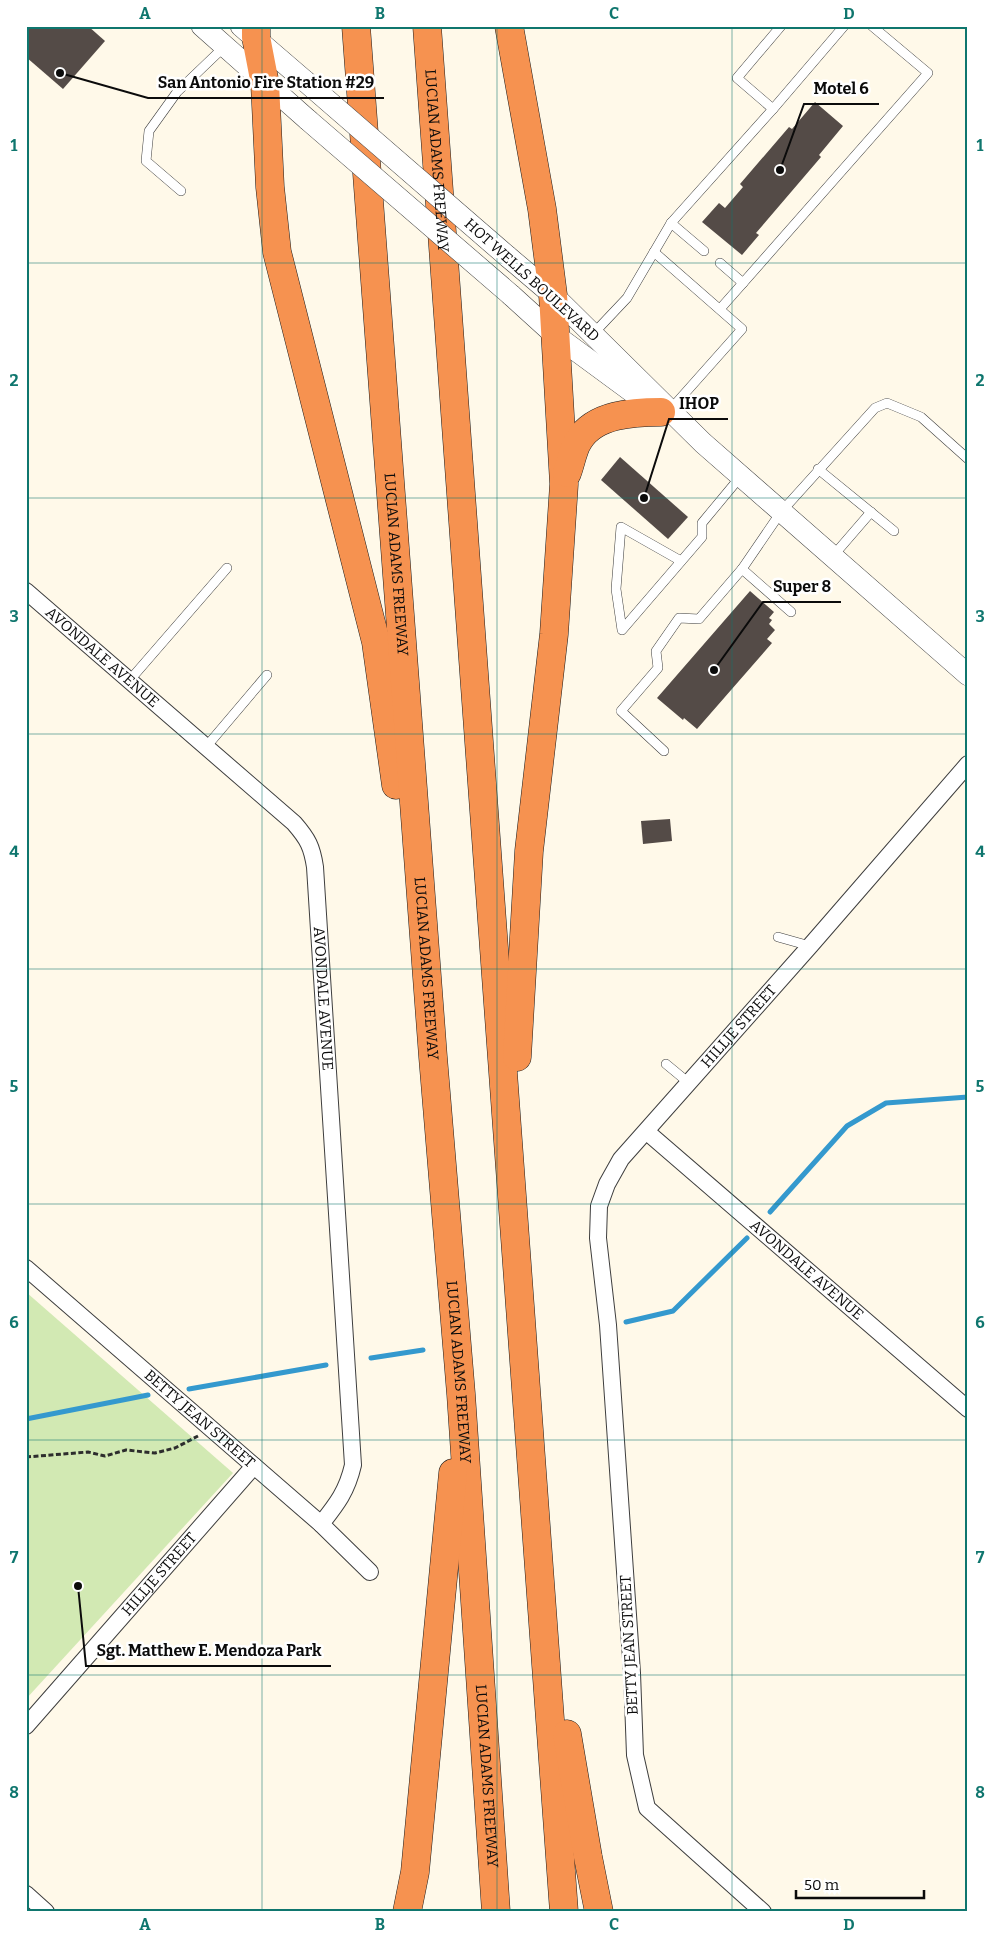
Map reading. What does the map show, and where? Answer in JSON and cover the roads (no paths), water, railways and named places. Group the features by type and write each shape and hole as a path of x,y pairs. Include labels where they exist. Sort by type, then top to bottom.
{"highway":[{"name":"LUCIAN ADAMS FREEWAY","path":"356,26 433,1057 461,1394 496,1912"},
{"name":"LUCIAN ADAMS FREEWAY","path":"427,26 564,1912"},
{"path":"509,26 542,209 553,295 564,484 554,634 529,851 518,1027 512,1196"},
{"path":"251,30 265,84 270,187 277,252 376,642 433,1057"},
{"path":"564,484 578,440 594,424 617,416 665,411"},
{"path":"406,1912 415,1872 461,1394"},
{"path":"532,1478 568,1746 599,1912"}],"street":[{"name":"HOT WELLS BOULEVARD","path":"202,26 265,84 555,335 665,411 968,675"},
{"name":"HOT WELLS BOULEVARD","path":"251,30 305,81 553,295 593,334 665,411"},
{"name":"AVONDALE AVENUE","path":"26,592 294,823 306,836 312,850 353,1465 349,1484 337,1504 321,1524"},
{"name":"HILLJE STREET","path":"608,1325 598,1238 599,1206 607,1184 621,1159 647,1132 968,764"},
{"name":"AVONDALE AVENUE","path":"647,1132 968,1409"},
{"name":"BETTY JEAN STREET","path":"26,1268 321,1524 370,1572"},
{"name":"BETTY JEAN STREET","path":"608,1325 632,1663 635,1755 647,1808 763,1912"},
{"name":"HILLJE STREET","path":"26,1726 254,1466"},
{"path":"26,1894 46,1912"}],"lane":[{"path":"773,109 737,78 781,26"},
{"path":"593,334 627,298 671,223 844,26"},
{"path":"720,309 928,73 872,26"},
{"path":"180,191 146,161 148,131 177,92 224,46"},
{"path":"671,223 704,251"},
{"path":"654,252 742,329 665,411"},
{"path":"720,263 743,283"},
{"path":"664,751 621,711 658,668 656,651 679,618 699,619 742,569 782,512 818,469 875,408 887,403 921,417 968,459"},
{"path":"818,469 894,531"},
{"path":"681,561 621,526 616,589 622,630 702,537 702,523 741,476"},
{"path":"832,557 871,512"},
{"path":"130,681 226,568"},
{"path":"742,569 791,612"},
{"path":"206,747 267,675"},
{"path":"778,937 810,946"},
{"path":"666,1064 689,1083"}],"waterway":[{"path":"770,1212 847,1126 886,1103 968,1097"},
{"path":"626,1322 673,1311 747,1238"},
{"path":"371,1358 423,1350"},
{"path":"189,1389 326,1365"},
{"path":"26,1419 148,1395"}],"place":[{"name":"San Antonio Fire Station #29","path":"60,73"},
{"name":"Motel 6","path":"780,170"},
{"name":"IHOP","path":"644,498"},
{"name":"Super 8","path":"714,670"},
{"name":"Sgt. Matthew E. Mendoza Park","path":"78,1586"}]}
